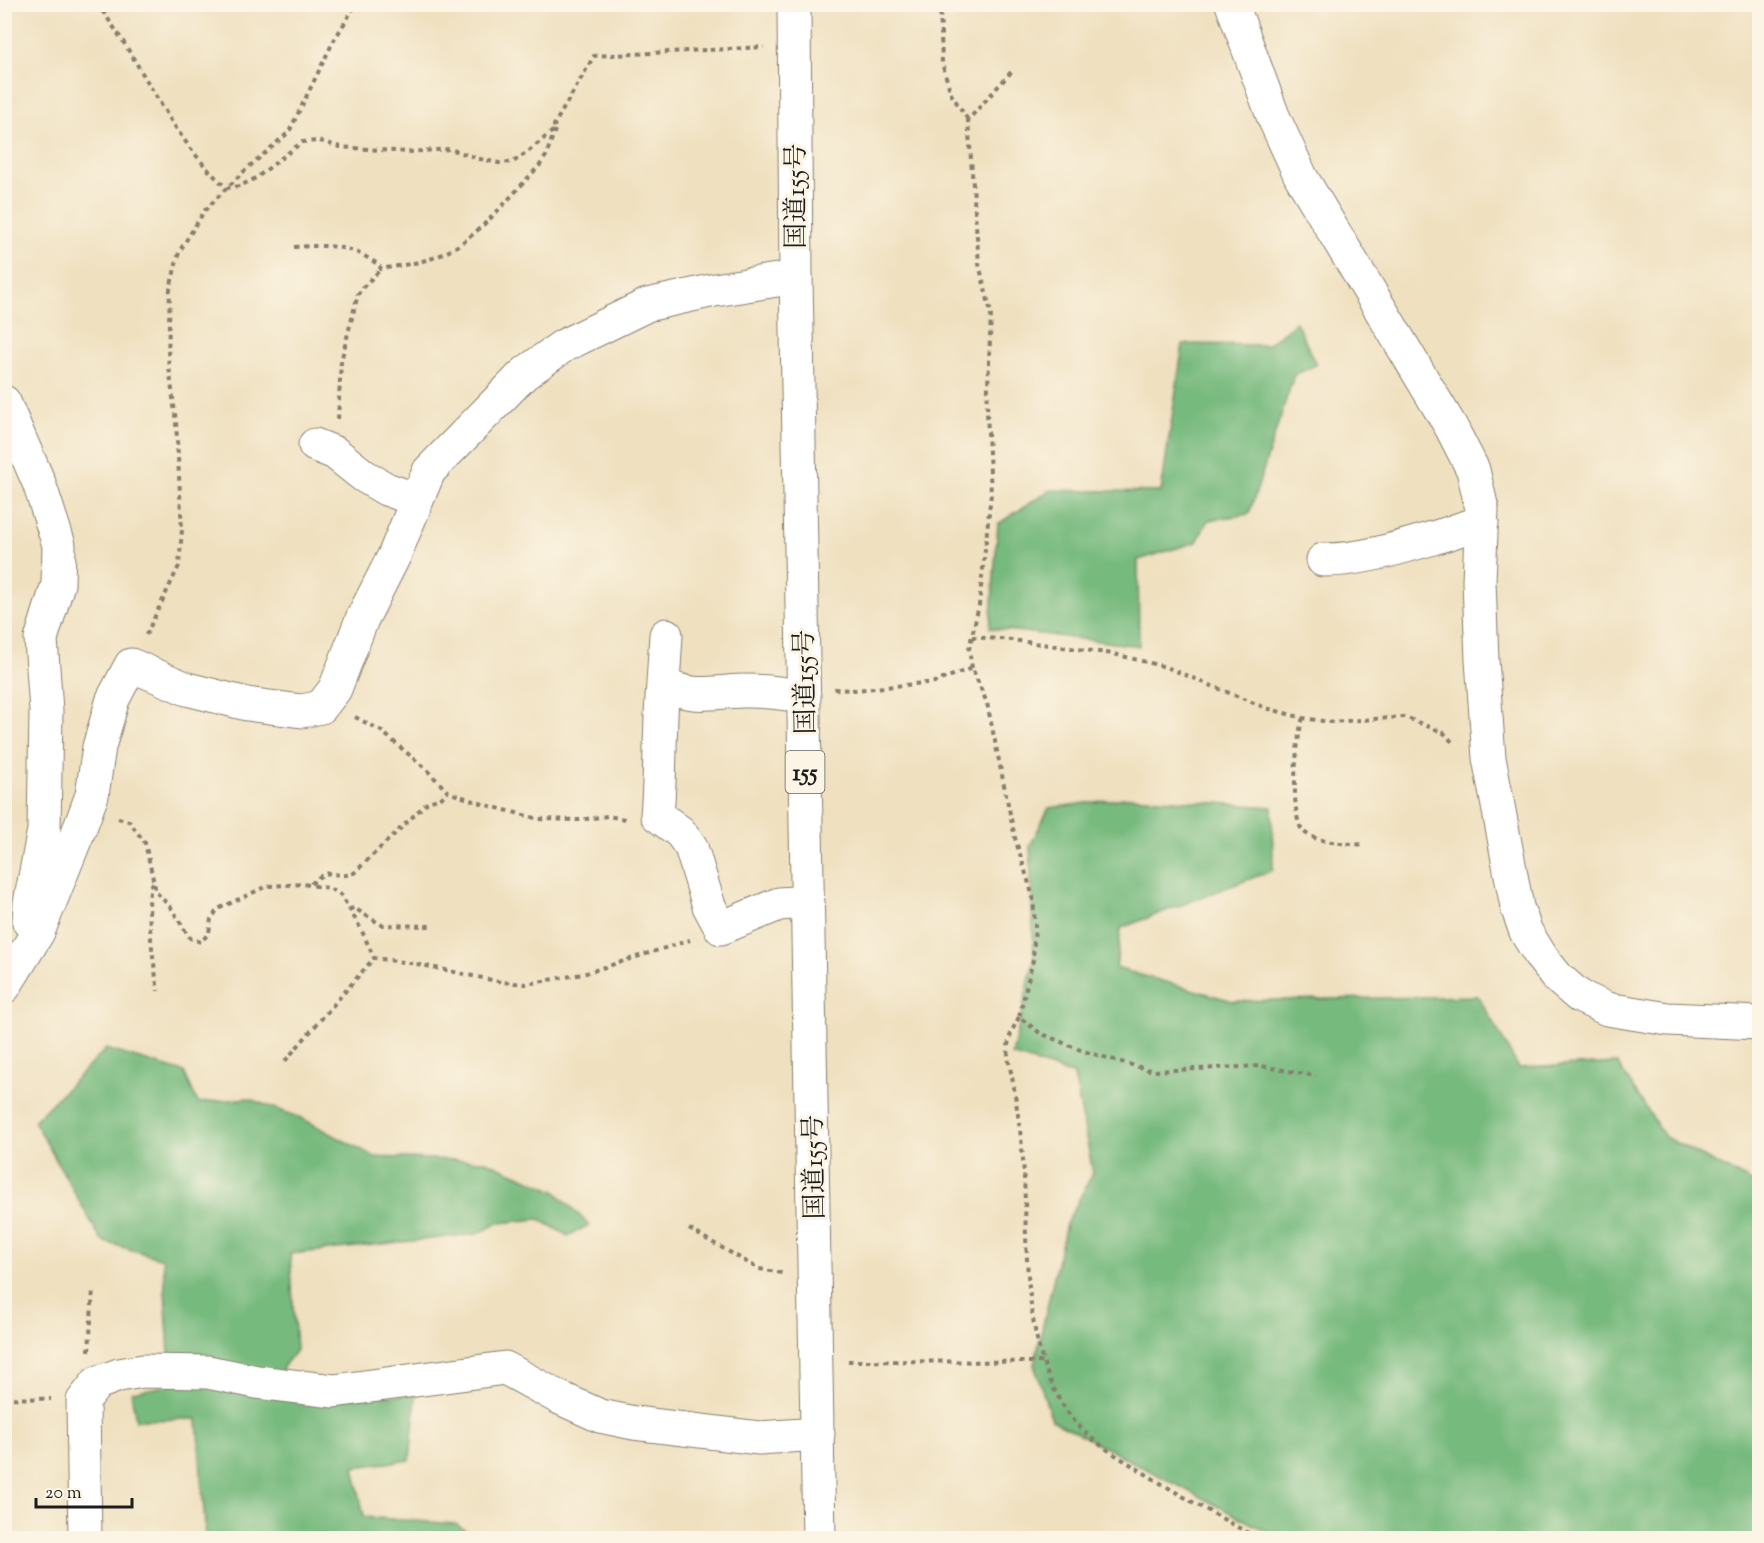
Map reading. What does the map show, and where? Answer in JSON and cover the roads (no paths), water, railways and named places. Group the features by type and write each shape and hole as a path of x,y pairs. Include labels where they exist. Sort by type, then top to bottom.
{"main road":[{"name":"国道155号","path":"794,4 796,277 819,1539"},
{"path":"1232,4 1273,116 1301,177 1445,417 1473,470 1482,509 1479,581 1489,759 1517,907 1532,940 1542,958 1558,978 1579,996 1607,1009 1668,1019 1760,1023"},
{"path":"4,987 38,932 84,818 92,795 99,747 113,699 131,665 187,689 247,704 302,711 321,707 335,689 362,619 394,556 429,471 524,374 563,346 647,305 715,290 796,277"},
{"path":"4,402 39,483 59,545 58,584 41,639 46,711 44,830 30,903 28,948"},
{"path":"327,435 335,453 346,463 386,489 417,500"},
{"path":"1323,560 1370,555 1482,523"},
{"path":"666,635 660,717 661,767 657,815 680,832 691,847 709,906 721,928 779,904 808,902"},
{"path":"663,684 676,690 703,695 744,691 804,693"},
{"path":"85,1539 83,1401 98,1383 120,1375 143,1371 208,1372 257,1382 334,1391 505,1368 558,1397 600,1416 634,1423 759,1438 818,1434"}]}
